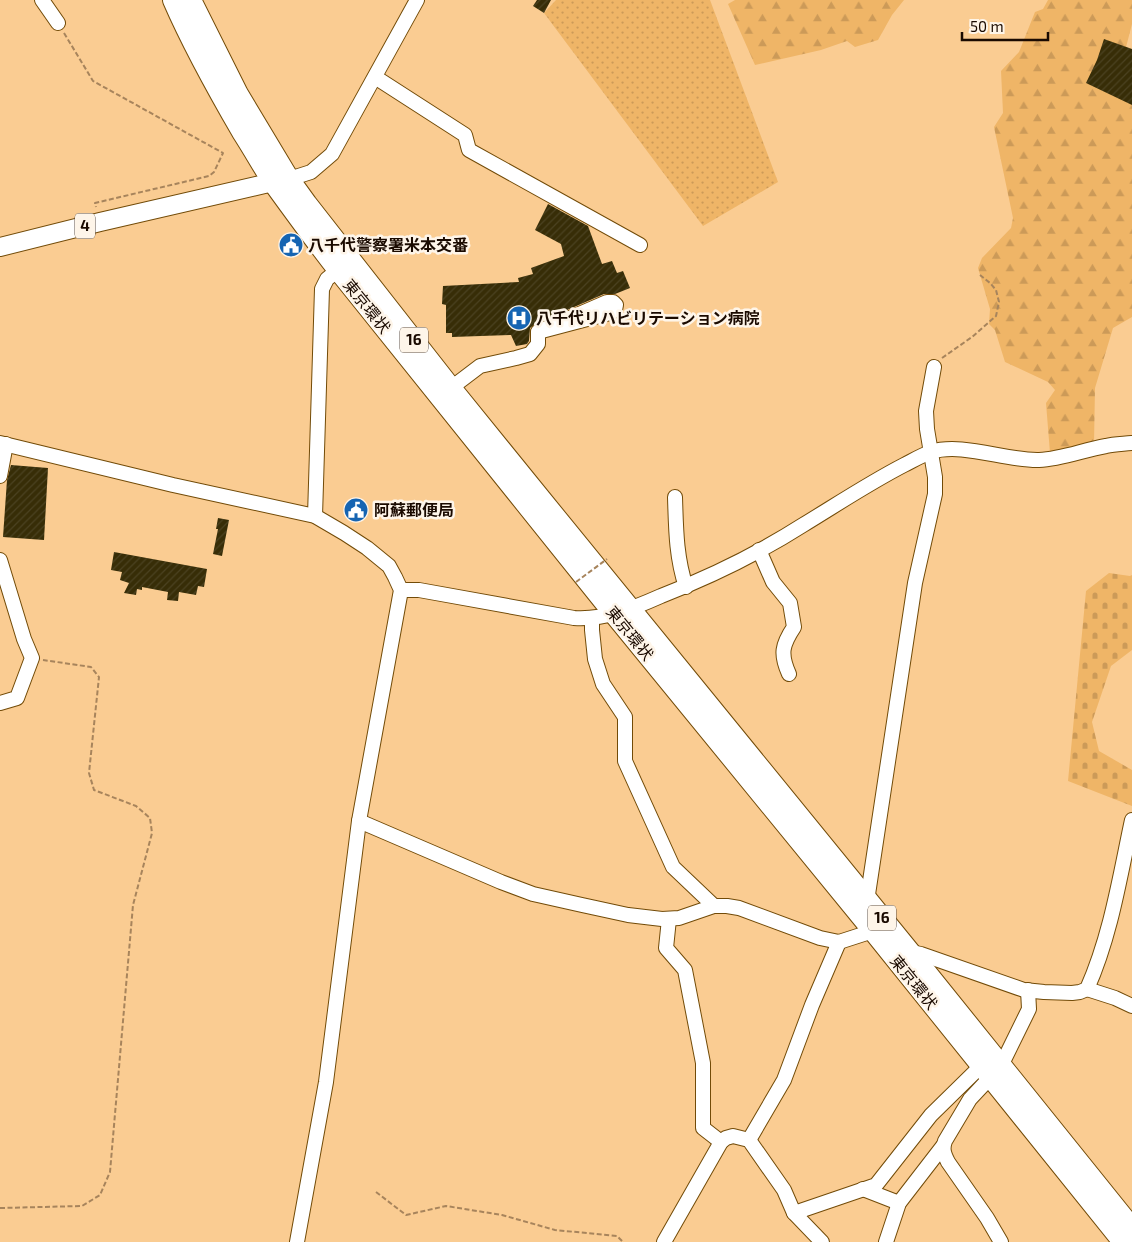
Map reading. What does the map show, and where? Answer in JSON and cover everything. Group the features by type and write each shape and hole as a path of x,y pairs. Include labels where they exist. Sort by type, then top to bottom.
{"highway":[{"name":"東京環状","path":"173,0 199,56 223,99 281,180 313,212 873,931 991,1069 1132,1228"},
{"name":"東京環状","path":"191,0 300,220 338,270 622,611 910,952 991,1069 1123,1242"}],"main road":[{"name":"4","path":"0,247 281,180"}],"street":[{"path":"42,0 58,23"},
{"path":"281,180 311,172 332,154 416,0"},
{"path":"375,77 465,135 470,150 640,245"},
{"path":"314,516 322,289 327,279 338,270"},
{"path":"451,388 480,366 530,354 538,344 538,332"},
{"path":"867,901 915,583 935,494 935,477 926,412 934,367"},
{"path":"401,590 419,590 574,618 592,618 622,611 686,587 759,550 881,477 931,452 951,449 965,450 1040,460 1066,456 1106,445 1132,443"},
{"path":"0,476 3,444 173,485 314,516 367,548 389,566 396,577 401,590 359,822 326,1082 297,1242"},
{"path":"676,497 676,538 680,570 686,587"},
{"path":"759,550 772,582 790,603 794,627 787,638 782,652 784,664 789,674"},
{"path":"0,560 24,639 32,658 17,698 0,703"},
{"path":"592,618 595,659 602,684 625,717 625,761 673,867 714,906"},
{"path":"910,952 1028,990 1072,993 1080,992 1087,988 1106,935 1132,820"},
{"path":"359,822 533,894 628,914 662,919 678,918 714,906 727,906 739,908 820,938 839,942 873,931"},
{"path":"669,919 666,948 685,970 703,1063 703,1128 721,1142"},
{"path":"749,1140 784,1080 839,942"},
{"path":"1087,988 1132,1006"},
{"path":"886,1242 899,1203 943,1146 970,1100 1029,1010 1028,990"},
{"path":"794,1213 876,1185 931,1115 991,1069"},
{"path":"664,1242 721,1142 733,1136 749,1140 784,1190 794,1213 822,1242"},
{"path":"943,1146 948,1162 988,1218 1001,1242"},
{"path":"863,1190 899,1203"}],"path":[{"path":"58,23 93,81 223,153 214,172 209,176 95,203 100,222"},
{"path":"934,367 996,316 999,302 996,290 980,275"},
{"path":"576,582 607,559"},
{"path":"0,1208 82,1206 100,1195 110,1172 133,905 152,833 150,818 136,806 94,790 89,773 99,676 90,667 32,658"},
{"path":"376,1192 406,1215 446,1206 502,1215 555,1230 617,1236 623,1242"}],"green space":[{"path":"556,0 710,0 778,182 703,226 544,13"},
{"path":"735,0 904,0 892,15 878,40 855,47 847,41 821,50 755,65 728,4"},
{"path":"1048,0 1132,0 1132,24 1116,86 1132,100 1132,317 1113,328 1095,388 1094,444 1050,453 1046,403 1055,390 1048,382 1005,362 995,330 989,324 990,309 978,268 982,258 1011,228 1013,218 994,127 1003,113 1001,71 1019,52 1035,12 1043,9"},
{"path":"1109,573 1132,575 1132,650 1111,666 1092,722 1099,751 1132,770 1132,806 1068,781 1086,591"}],"building":[{"path":"537,0 551,0 544,13 533,6"},
{"path":"1104,39 1132,49 1132,105 1086,83"},
{"path":"548,204 588,226 602,264 612,261 617,273 623,271 630,288 615,294 604,294 535,324 530,328 527,344 516,346 511,335 452,337 452,333 446,333 446,305 442,304 443,286 519,282 518,278 533,274 531,268 564,256 561,244 535,230"},
{"path":"11,465 48,468 44,540 3,537 7,480"},
{"path":"218,518 229,520 222,556 213,554 218,529 216,529"},
{"path":"114,552 207,569 204,587 198,586 196,595 179,592 178,601 167,600 168,592 142,587 142,590 137,589 136,595 124,593 129,583 120,580 122,572 111,570"}],"place":[{"name":"八千代警察署米本交番","path":"291,245"},
{"name":"八千代リハビリテーション病院","path":"519,318"},
{"name":"阿蘇郵便局","path":"356,510"}]}
